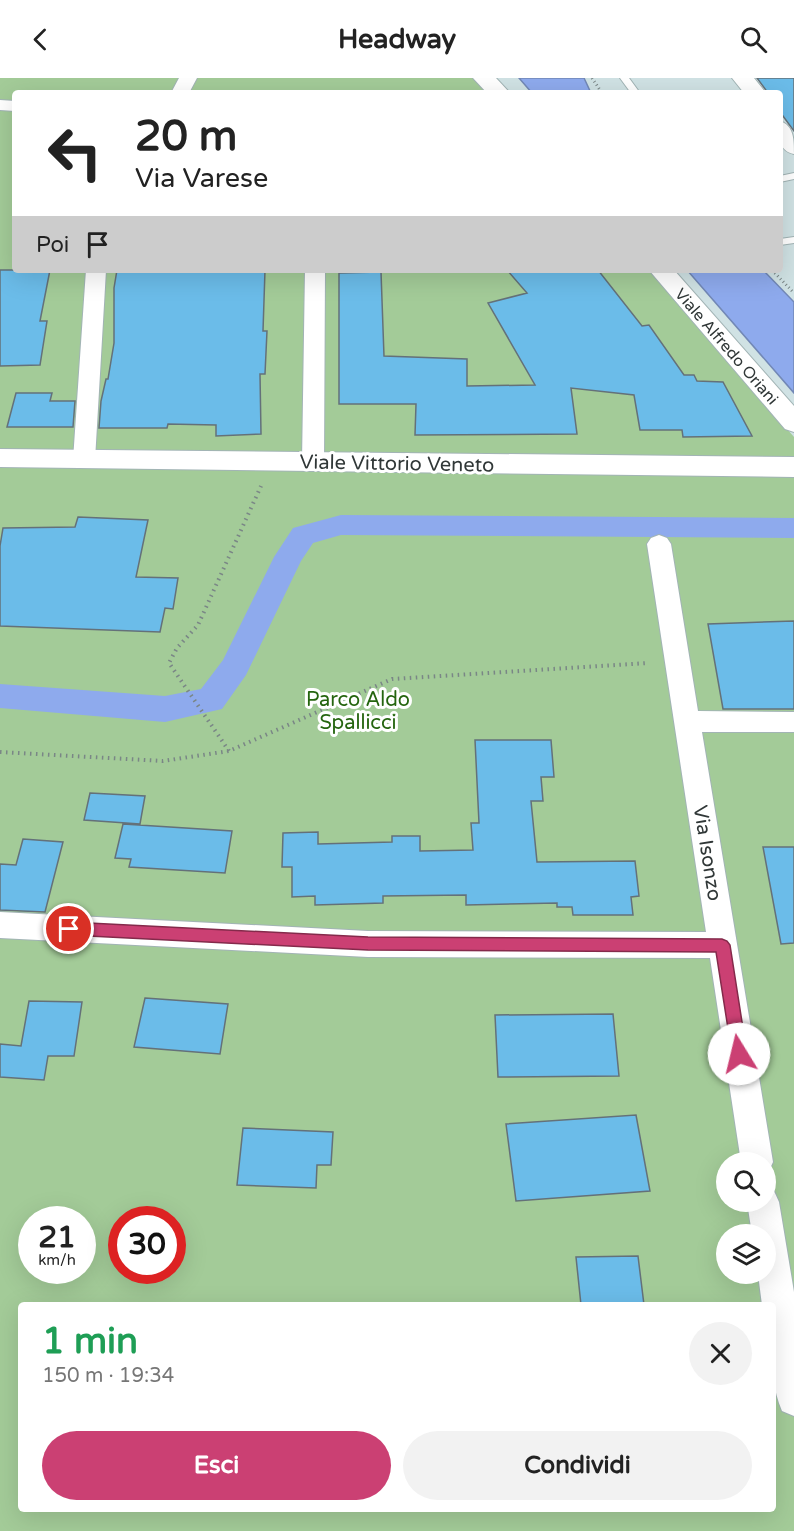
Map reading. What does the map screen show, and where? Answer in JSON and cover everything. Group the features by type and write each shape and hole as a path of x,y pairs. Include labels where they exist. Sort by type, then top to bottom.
{"street":[{"path":"484,78 496,90"},
{"path":"783,132 794,147"},
{"path":"84,460 96,273"},
{"path":"313,462 315,273"},
{"name":"Viale Alfredo Oriani","path":"664,273 794,423"},
{"name":"Viale Vittorio Veneto","path":"0,458 794,467"},
{"name":"Via Isonzo","path":"659,544 755,1152"},
{"path":"687,721 794,722"},
{"path":"0,925 369,952 722,945"},
{"path":"765,1212 794,1399"}],"lane":[{"path":"624,78 634,90"}],"path":[{"path":"775,273 794,293"},
{"path":"229,751 169,663 172,652 198,625 269,462"},
{"path":"0,752 163,761 229,751 392,679 676,661"}],"green space":[{"name":"Parco Aldo Spallicci","path":"0,78 482,78 492,90 12,90 12,273 652,273 794,437 794,1531 0,1531"}],"water":[{"path":"519,78 584,78 590,90 529,90"},
{"path":"690,273 766,273 794,302 794,393"}],"building":[{"path":"757,78 794,78 794,131 783,116 783,90 766,90"},
{"path":"0,270 12,270 12,273 49,273 40,321 47,321 40,365 0,366"},
{"path":"116,273 265,273 263,331 267,331 265,374 260,374 261,434 216,436 216,425 168,424 167,428 99,428 101,401 106,379 108,379 114,343 114,288"},
{"path":"339,273 381,273 384,356 467,359 467,386 535,385 488,303 527,293 510,273 600,273 642,326 649,325 684,375 694,375 697,381 723,382 752,436 683,437 682,430 640,430 634,395 571,388 577,434 415,435 416,404 339,404"},
{"path":"16,393 52,393 50,401 75,401 73,427 7,427"},
{"path":"78,517 148,520 136,577 178,578 173,609 165,608 160,632 0,626 0,546 3,528 75,527"},
{"path":"794,621 794,709 723,709 708,624"},
{"path":"475,740 551,740 554,777 541,777 543,801 531,801 537,862 635,861 639,896 631,897 633,915 573,915 572,907 557,907 557,903 466,905 466,895 383,896 383,903 315,905 315,896 292,897 292,867 282,867 283,833 318,832 318,844 392,842 392,836 420,836 420,851 473,850 471,823 479,823"},
{"path":"90,793 145,796 140,824 84,820"},
{"path":"123,824 232,831 225,873 129,867 131,859 115,858"},
{"path":"23,839 63,842 45,912 0,910 0,864 16,865"},
{"path":"763,847 794,847 794,943 781,944"},
{"path":"145,998 228,1004 220,1054 134,1047"},
{"path":"29,1001 82,1002 74,1056 48,1056 44,1080 0,1077 0,1044 21,1046"},
{"path":"613,1014 619,1076 498,1077 495,1015"},
{"path":"636,1115 650,1191 516,1201 506,1124"},
{"path":"243,1128 333,1132 331,1165 317,1165 316,1188 237,1185"},
{"path":"638,1256 644,1302 581,1302 576,1257"}],"waterway":[{"path":"0,696 165,709 211,700 235,667 288,557 303,535 341,525 794,528"}],"route":[{"path":"69,929 368,944 722,945 739,1054"}]}
